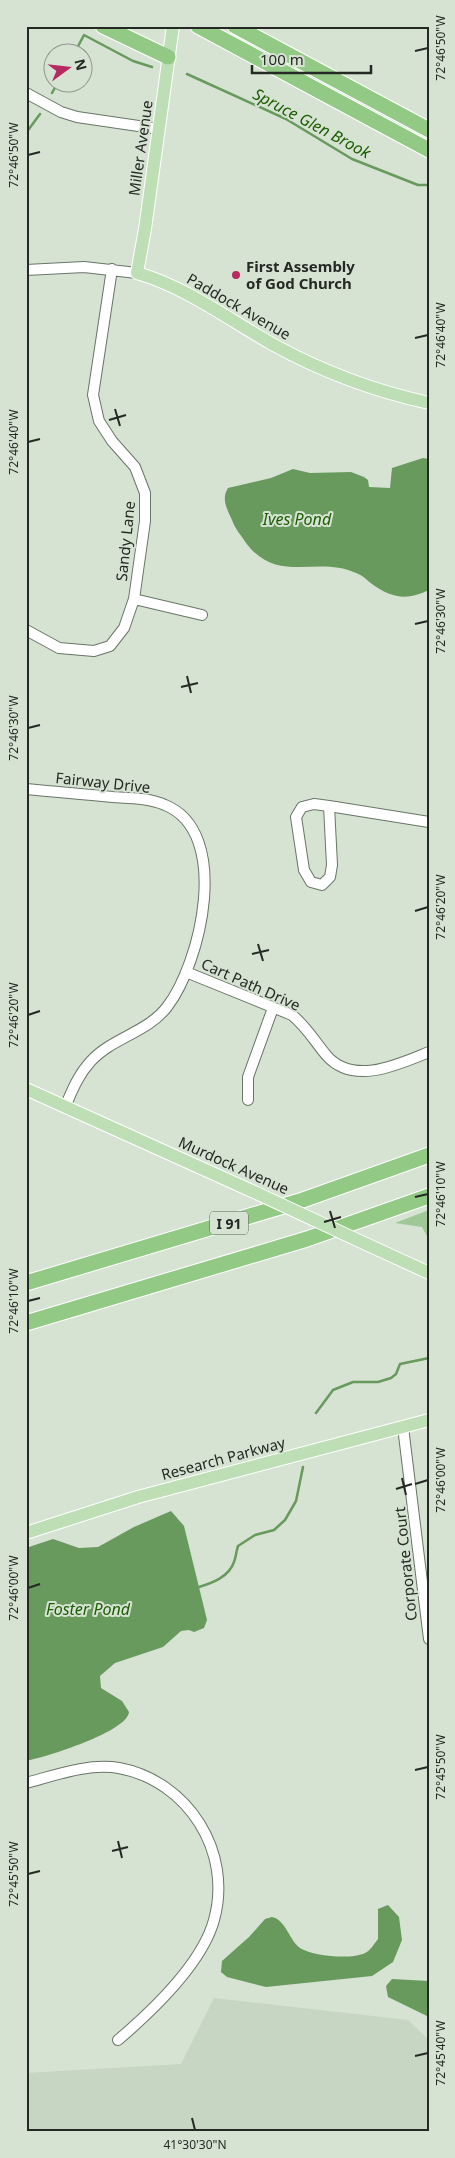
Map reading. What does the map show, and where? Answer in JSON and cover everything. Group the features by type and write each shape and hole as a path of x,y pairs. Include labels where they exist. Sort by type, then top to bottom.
{"highway":[{"path":"103,26 168,57"},
{"path":"198,26 429,150"},
{"path":"235,26 429,130"},
{"name":"I 91","path":"26,1283 283,1206 429,1155"},
{"name":"I 91","path":"26,1323 315,1236 429,1196"}],"main road":[{"name":"Miller Avenue","path":"136,273 146,222 173,26"},
{"name":"Paddock Avenue","path":"136,273 182,292 277,347 316,366 363,385 429,403"},
{"name":"Murdock Avenue","path":"26,1089 429,1272"},
{"name":"Research Parkway","path":"26,1533 129,1500 429,1420"}],"street":[{"path":"26,93 61,112 77,117 159,129"},
{"name":"Paddock Avenue","path":"26,270 66,267 112,269 136,273"},
{"name":"Sandy Lane","path":"26,630 59,648 94,651 110,646 124,628 134,599 145,521 145,493 135,467 112,441 99,421 94,395 112,269"},
{"path":"134,599 202,615"},
{"name":"Fairway Drive","path":"26,789 135,799 166,805 183,817 195,833 202,855 205,882 200,926 186,972 167,1007 142,1029 92,1060 78,1078 65,1107"},
{"path":"329,806 332,865 330,877 322,885 311,882 304,870 296,816 302,807 314,804 329,806 429,822"},
{"name":"Cart Path Drive","path":"186,972 292,1015 305,1025 328,1057 342,1068 361,1072 390,1068 429,1052"},
{"path":"248,1100 248,1077 273,1008"},
{"name":"Corporate Court","path":"403,1427 429,1639"},
{"path":"26,1783 83,1768 118,1768 144,1775 170,1790 187,1806 201,1824 211,1844 219,1879 218,1898 214,1921 206,1939 168,1990 118,2040"}],"shaded area":[{"path":"429,1210 429,1240 422,1227 395,1223"},
{"path":"214,1998 408,2020 429,2040 429,2132 26,2132 26,2073 181,2064"}],"water":[{"name":"Ives Pond","path":"423,458 429,459 429,590 413,596 393,595 379,589 362,576 341,568 298,567 271,563 258,556 246,543 228,512 225,496 228,488 271,478 293,469 310,473 351,472 368,480 369,487 390,488 392,468"},
{"name":"Foster Pond","path":"171,1511 184,1526 207,1620 204,1628 194,1632 189,1630 181,1631 163,1647 115,1663 100,1676 101,1688 122,1701 129,1712 125,1720 115,1728 84,1742 26,1761 26,1548 53,1539 79,1548 98,1547 134,1527"},
{"path":"388,1905 399,1917 402,1940 393,1962 372,1976 266,1987 227,1977 221,1972 222,1961 249,1937 265,1919 272,1917 281,1922 296,1944 306,1951 341,1957 365,1953 378,1939 378,1909"},
{"path":"392,1979 429,1981 429,2017 388,1997 386,1986"}],"waterway":[{"name":"Spruce Glen Brook","path":"80,42 84,35 133,61 152,67"},
{"name":"Spruce Glen Brook","path":"187,74 286,119 352,159 418,185 429,185"},
{"name":"Spruce Glen Brook","path":"26,133 40,114"},
{"path":"316,1413 333,1390 353,1382 378,1382 391,1378 396,1374 400,1364 429,1358"},
{"path":"199,1587 214,1581 228,1572 234,1562 238,1546 255,1535 274,1530 285,1520 296,1501 303,1467"}],"place":[{"name":"First Assembly of God Church","path":"236,275"}]}
